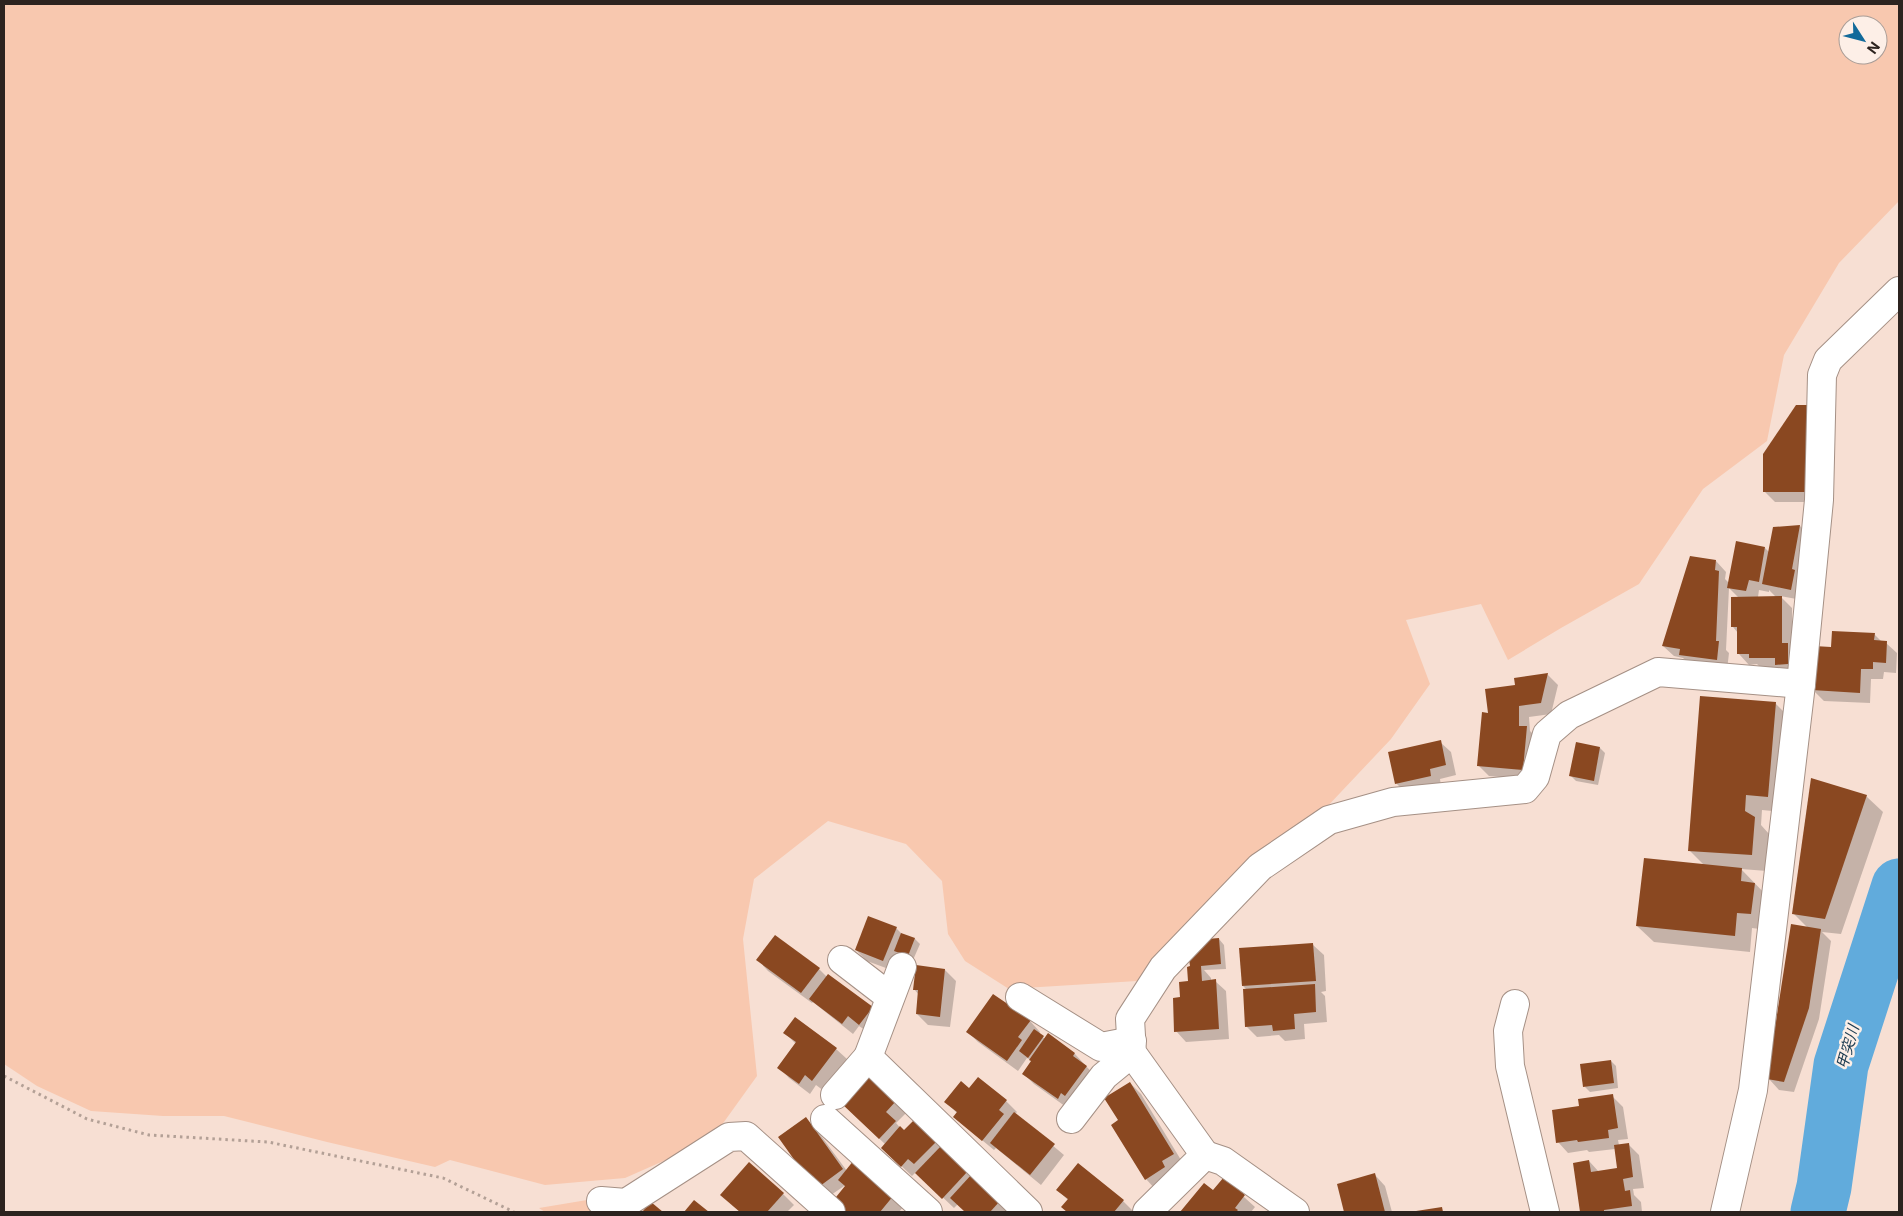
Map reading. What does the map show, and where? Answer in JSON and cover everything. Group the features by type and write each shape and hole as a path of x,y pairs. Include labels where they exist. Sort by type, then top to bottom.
{"street":[{"path":"1725,1212 1752,1090 1802,684 1819,500 1822,375 1828,360 1899,291"},
{"path":"1295,1212 1223,1161 1205,1155 1132,1047 1130,1018 1163,968 1260,867 1329,820 1393,802 1525,789 1534,777 1548,734 1569,715 1658,672 1802,684"},
{"path":"842,960 890,997"},
{"path":"902,967 868,1057 830,1107 928,1212"},
{"path":"1020,997 1101,1047 1132,1047"},
{"path":"1515,1004 1508,1031 1510,1066 1545,1212"},
{"path":"1072,1119 1104,1076 1132,1047"},
{"path":"868,1057 1028,1212"},
{"path":"601,1201 626,1203 729,1137 746,1136 831,1212"},
{"path":"1147,1212 1205,1155"}],"path":[{"path":"4,1076 87,1119 149,1134 268,1142 443,1178 514,1212"}],"shaded area":[{"path":"4,4 1899,4 1899,201 1839,263 1784,355 1767,441 1703,489 1639,584 1508,660 1481,604 1406,620 1430,684 1391,739 1324,810 1137,981 1009,989 965,961 948,934 942,881 906,844 828,821 754,879 743,939 757,1076 711,1140 625,1178 545,1185 450,1160 435,1167 224,1116 163,1116 91,1111 37,1086 4,1064"},
{"path":"617,1195 634,1212 545,1212 539,1208"}],"building":[{"path":"1796,405 1807,405 1806,492 1763,492 1763,454"},
{"path":"1800,525 1792,569 1795,570 1791,590 1762,584 1773,527"},
{"path":"1736,541 1765,547 1759,582 1749,580 1746,591 1727,588"},
{"path":"1690,556 1716,560 1715,570 1719,571 1716,641 1719,641 1717,660 1679,655 1680,649 1662,646"},
{"path":"1782,596 1782,643 1788,643 1788,664 1775,665 1775,658 1749,658 1749,654 1737,654 1737,627 1731,627 1731,597"},
{"path":"1832,631 1875,633 1874,640 1887,641 1886,663 1873,662 1873,669 1861,669 1860,693 1812,690 1814,646 1831,647"},
{"path":"1548,673 1541,703 1519,706 1519,726 1527,726 1523,770 1477,766 1482,712 1488,713 1485,689 1515,685 1514,678"},
{"path":"1700,696 1776,702 1768,797 1746,795 1745,811 1755,817 1752,855 1688,851"},
{"path":"1441,740 1446,765 1430,769 1431,776 1395,784 1388,752"},
{"path":"1576,742 1600,747 1594,781 1569,776"},
{"path":"1811,778 1867,795 1825,919 1792,914"},
{"path":"1644,858 1742,868 1741,881 1755,883 1751,914 1737,913 1735,936 1636,926"},
{"path":"868,916 897,927 883,961 855,950"},
{"path":"1791,924 1821,929 1809,1008 1784,1082 1767,1079"},
{"path":"901,933 915,938 908,956 894,951"},
{"path":"775,935 820,968 801,993 756,960"},
{"path":"1219,938 1221,964 1201,966 1202,981 1216,979 1219,1029 1174,1032 1173,998 1180,997 1179,982 1188,981 1187,967 1190,966 1189,959 1207,939"},
{"path":"1313,943 1316,981 1242,986 1239,948"},
{"path":"916,965 945,969 940,1017 916,1014 918,990 913,990"},
{"path":"828,974 873,1007 859,1025 848,1016 842,1024 809,999"},
{"path":"1315,984 1316,1012 1294,1014 1295,1029 1273,1031 1272,1025 1245,1027 1243,989"},
{"path":"993,994 1031,1020 1018,1037 1022,1040 1007,1061 966,1032"},
{"path":"795,1017 837,1048 812,1081 805,1075 799,1084 777,1068 796,1042 783,1033"},
{"path":"1034,1029 1044,1036 1028,1058 1019,1051"},
{"path":"1048,1033 1075,1053 1073,1056 1087,1066 1065,1096 1061,1093 1058,1099 1022,1074 1031,1061 1029,1060"},
{"path":"1611,1060 1614,1083 1583,1087 1580,1064"},
{"path":"869,1075 896,1101 886,1112 896,1121 879,1139 841,1103"},
{"path":"978,1077 1007,1100 999,1110 1004,1114 982,1141 953,1117 957,1112 944,1102 961,1081 969,1088"},
{"path":"1130,1082 1174,1154 1162,1161 1165,1167 1145,1180 1111,1125 1118,1120 1104,1098"},
{"path":"1613,1094 1618,1128 1608,1130 1609,1138 1556,1143 1552,1110 1579,1106 1578,1099"},
{"path":"1014,1112 1055,1144 1030,1175 990,1143"},
{"path":"806,1117 843,1169 820,1186 813,1176 808,1179 778,1137"},
{"path":"914,1120 937,1141 914,1164 908,1159 901,1167 881,1148 900,1126 904,1130"},
{"path":"1629,1143 1633,1177 1623,1179 1625,1191 1630,1190 1632,1206 1604,1210 1604,1212 1580,1212 1573,1163 1589,1160 1591,1172 1617,1168 1614,1145"},
{"path":"941,1146 968,1171 942,1199 915,1173"},
{"path":"854,1160 894,1195 880,1212 845,1212 832,1202 845,1186 838,1180"},
{"path":"749,1162 784,1193 767,1212 740,1212 720,1195"},
{"path":"1078,1163 1124,1200 1114,1212 1067,1212 1061,1207 1068,1199 1056,1190"},
{"path":"1375,1173 1385,1212 1344,1212 1337,1184"},
{"path":"972,1174 1000,1201 990,1212 965,1212 950,1198"},
{"path":"1224,1177 1245,1195 1235,1208 1238,1210 1236,1212 1180,1212 1204,1183 1213,1190"},
{"path":"694,1200 709,1212 684,1212"},
{"path":"651,1202 663,1212 642,1212"},
{"path":"1442,1207 1443,1212 1416,1212 1416,1211"}],"waterway":[{"name":"甲突川","path":"1818,1212 1824,1187 1841,1065 1899,886"}]}
